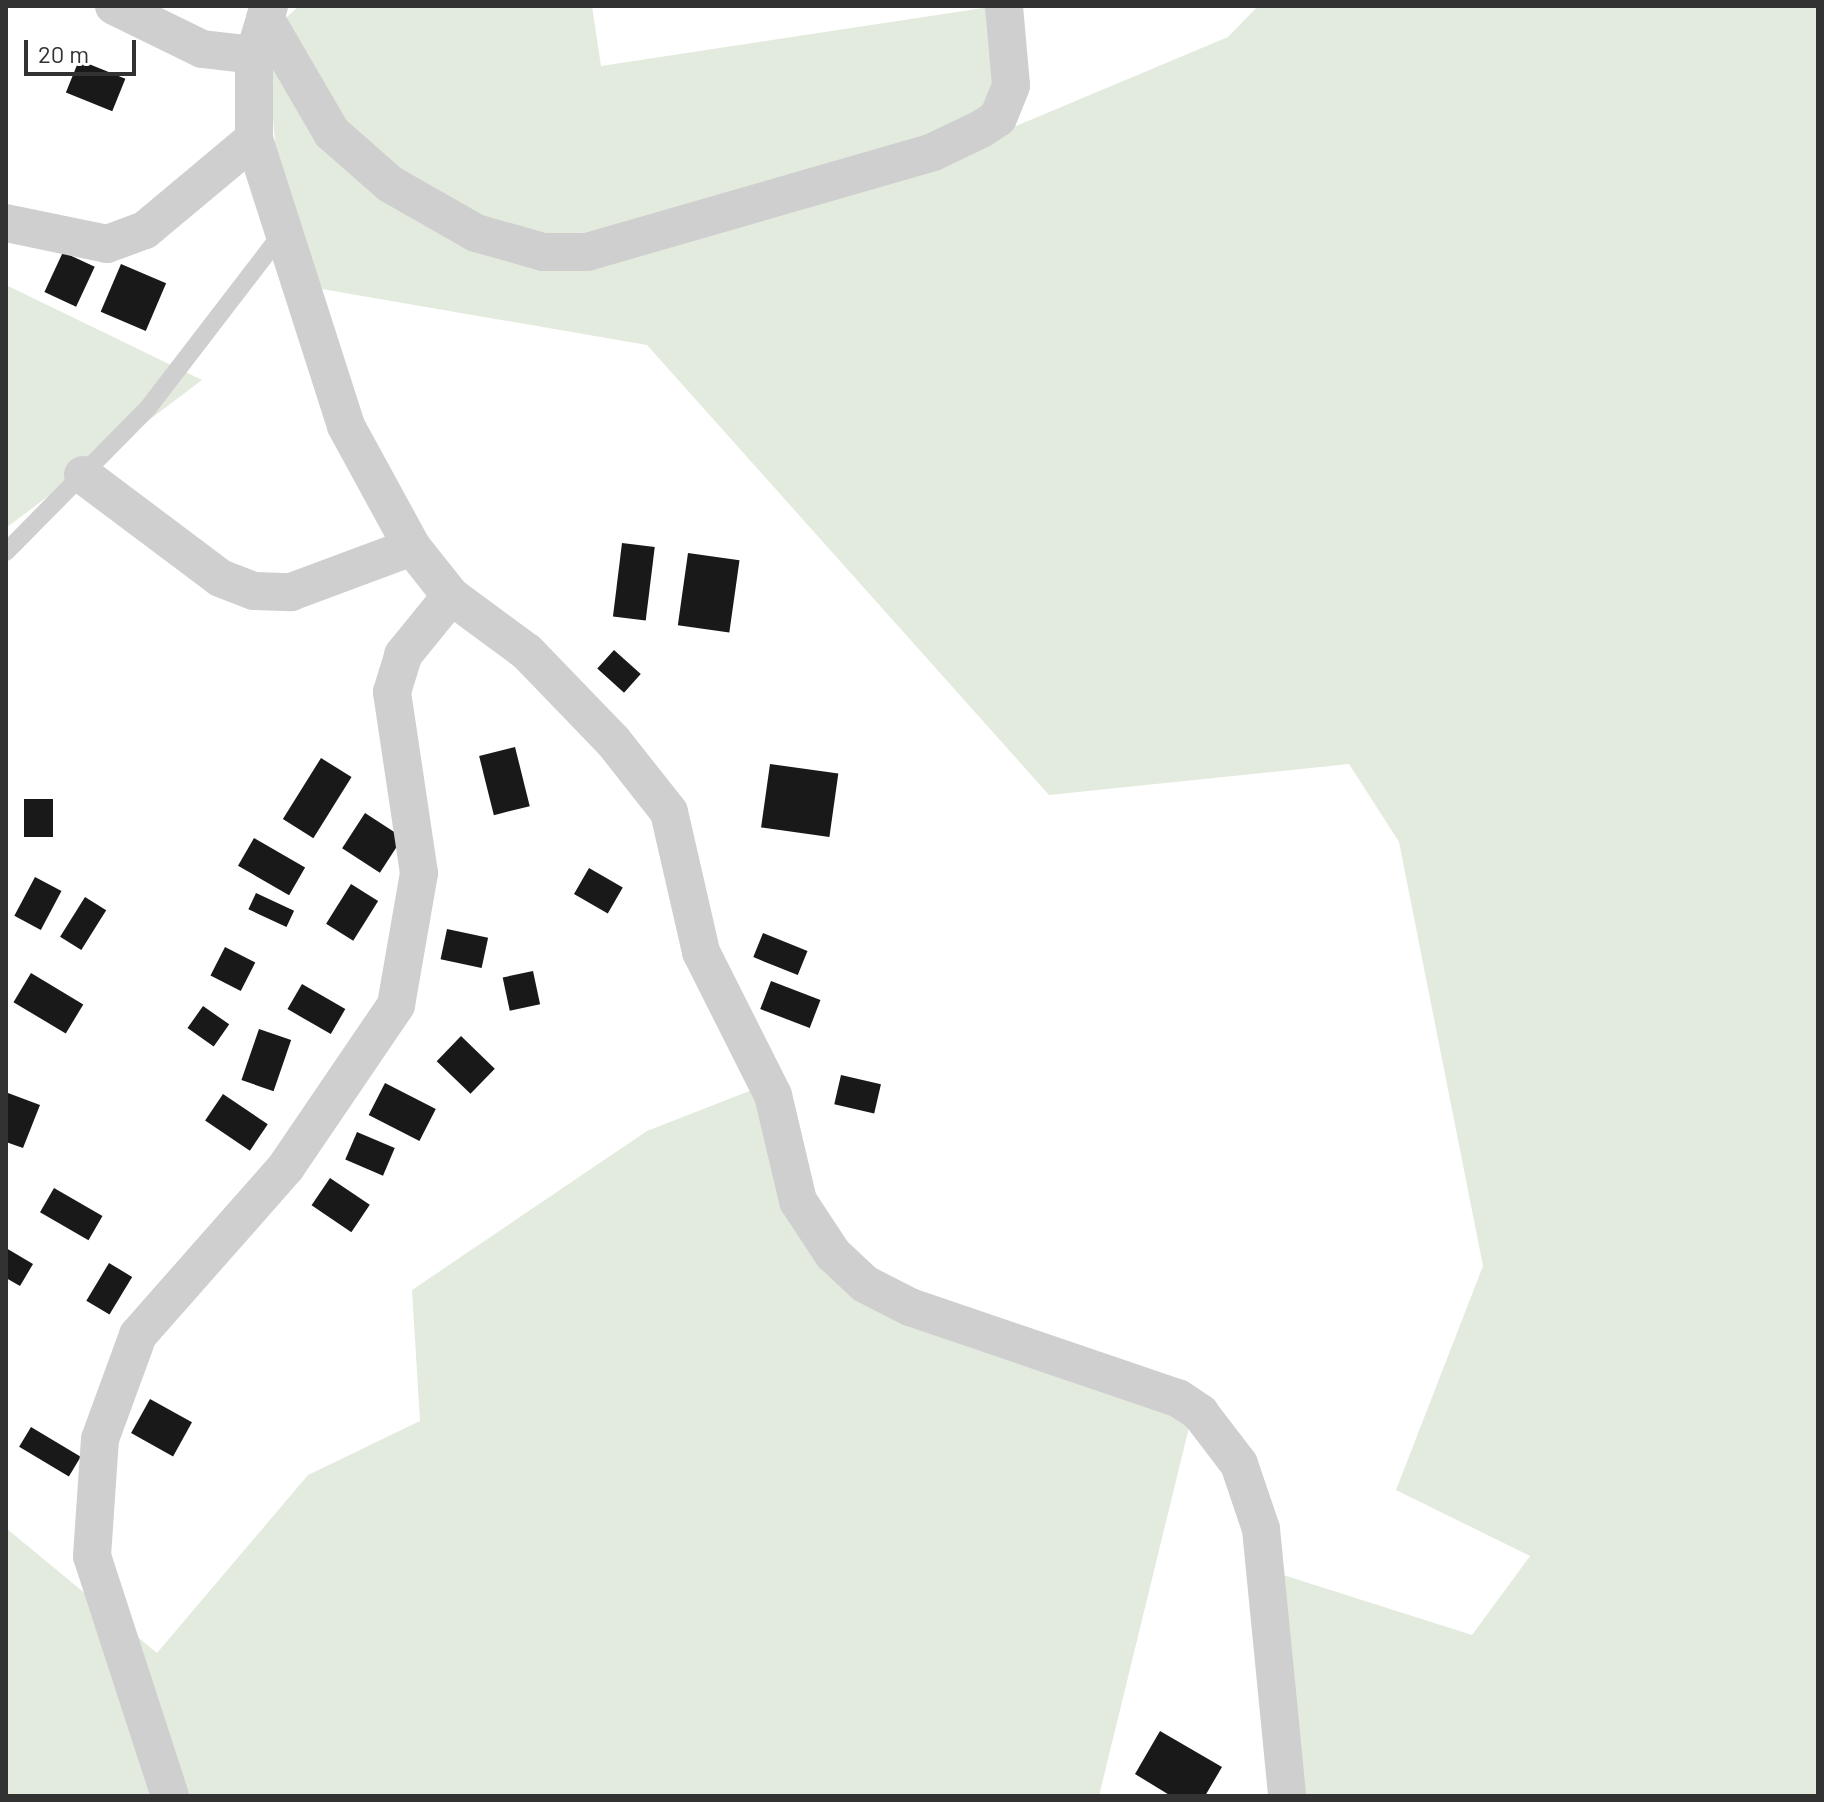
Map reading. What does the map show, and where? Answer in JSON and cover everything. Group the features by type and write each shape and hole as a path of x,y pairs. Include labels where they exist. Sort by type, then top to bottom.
{"street":[{"path":"114,6 202,49 254,55"},
{"path":"267,12 332,133 390,184 476,233 543,252 587,252 933,152 981,129 998,118 1011,85 1004,6"},
{"path":"267,12 254,55 254,139 346,426 412,547 451,596 527,652 669,812 701,952 773,1095 798,1201 833,1254 865,1284 910,1307 1178,1398 1200,1413 1239,1464 1261,1529 1287,1796"},
{"path":"6,223 107,244 145,230 254,139"},
{"path":"83,475 220,578 254,591 291,592 412,547"},
{"path":"170,1796 92,1556 100,1439 138,1335 286,1167 396,1005 419,873 392,692 403,655 451,596"}],"lane":[{"path":"6,552 148,408 284,230"}],"shaded area":[{"path":"299,6 592,6 601,66 990,7 1011,128 1228,37 1258,6 1818,6 1818,1796 1300,1796 1277,1573 1472,1635 1530,1556 1396,1490 1483,1266 1399,842 1349,764 1049,795 647,345 287,283 266,36"},
{"path":"6,285 202,380 6,528"},
{"path":"752,1090 833,1240 922,1316 1194,1407 1099,1796 6,1796 6,1528 157,1653 308,1475 420,1421 412,1290 647,1131"}],"building":[{"path":"79,60 125,79 112,111 66,92"},
{"path":"63,252 95,267 76,307 44,292"},
{"path":"121,264 166,283 146,331 101,312"},
{"path":"622,543 655,547 646,620 613,616"},
{"path":"688,553 739,560 729,633 678,625"},
{"path":"614,650 641,674 624,693 597,669"},
{"path":"515,747 530,806 494,815 479,756"},
{"path":"321,758 352,777 313,838 283,819"},
{"path":"770,764 838,774 829,837 761,827"},
{"path":"24,799 53,799 53,837 24,837"},
{"path":"365,813 403,838 380,873 342,848"},
{"path":"254,838 305,868 289,895 238,866"},
{"path":"589,868 623,887 608,913 574,894"},
{"path":"35,877 61,891 41,930 14,916"},
{"path":"351,884 378,901 353,941 326,924"},
{"path":"256,893 294,911 286,927 248,909"},
{"path":"85,897 106,910 81,950 60,937"},
{"path":"447,929 488,938 482,968 441,959"},
{"path":"763,933 808,951 798,975 753,957"},
{"path":"225,947 255,962 241,991 210,976"},
{"path":"533,971 540,1004 510,1011 503,977"},
{"path":"31,973 83,1004 66,1034 13,1002"},
{"path":"771,981 820,1000 810,1028 760,1009"},
{"path":"302,984 345,1009 331,1034 288,1009"},
{"path":"203,1006 229,1024 214,1046 188,1028"},
{"path":"259,1029 291,1040 274,1091 241,1080"},
{"path":"461,1036 495,1069 470,1094 437,1061"},
{"path":"841,1075 881,1084 874,1113 834,1104"},
{"path":"385,1083 436,1109 419,1141 369,1115"},
{"path":"8,1093 40,1105 23,1148 6,1142"},
{"path":"223,1094 268,1124 250,1151 205,1121"},
{"path":"357,1132 395,1148 383,1176 345,1160"},
{"path":"330,1178 370,1205 351,1232 312,1205"},
{"path":"54,1188 102,1216 88,1240 40,1212"},
{"path":"6,1248 33,1264 20,1286 6,1278"},
{"path":"109,1263 132,1277 109,1315 86,1301"},
{"path":"150,1399 192,1422 173,1456 131,1433"},
{"path":"31,1427 81,1457 69,1477 19,1447"},
{"path":"1160,1731 1222,1767 1205,1796 1171,1796 1135,1774"}]}
